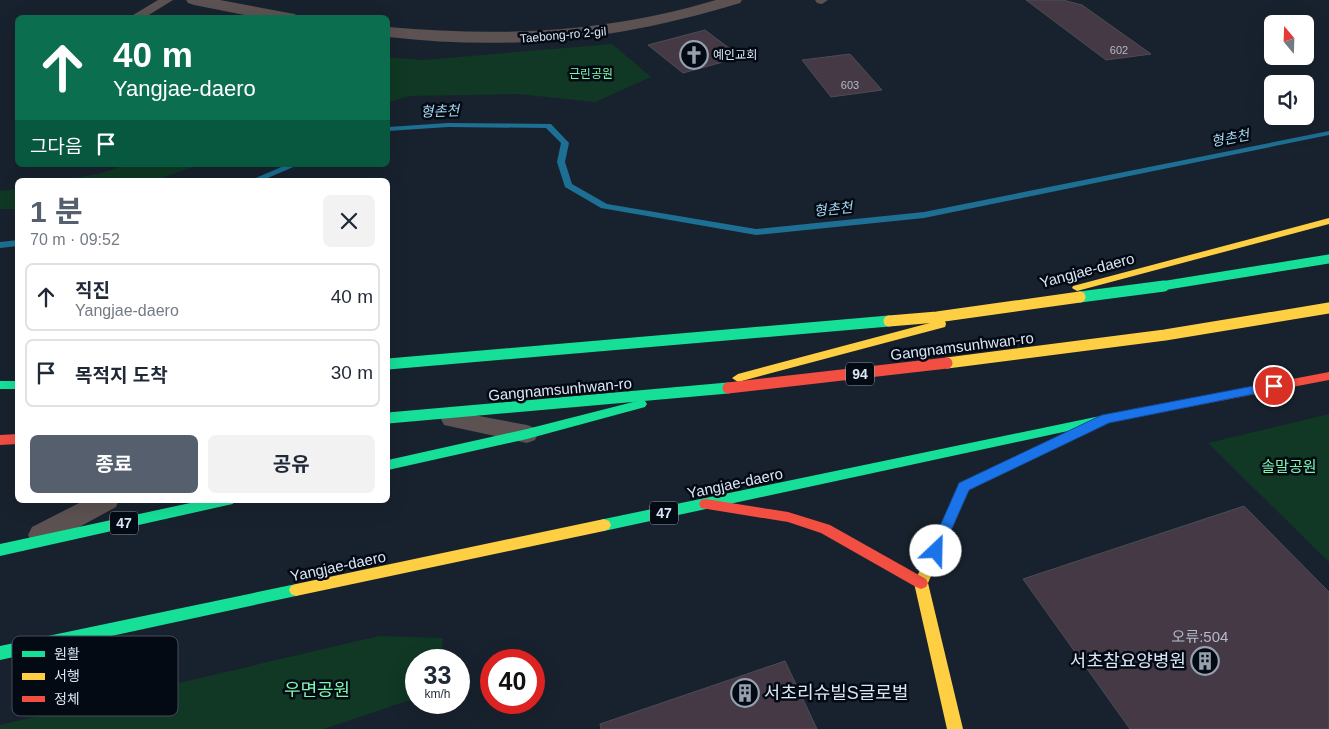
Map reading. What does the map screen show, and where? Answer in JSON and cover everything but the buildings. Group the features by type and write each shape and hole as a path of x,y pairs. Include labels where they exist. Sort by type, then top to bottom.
{"main road":[{"name":"Yangjae-daero","path":"390,465 527,434 1329,222"},
{"name":"Gangnamsunhwan-ro","path":"390,364 937,318 1201,281 1329,259"},
{"name":"Gangnamsunhwan-ro","path":"390,418 514,409 827,378 1142,338 1329,308"},
{"name":"Yangjae-daero","path":"81,636 1107,418 1329,376"},
{"path":"0,385 15,386"},
{"path":"955,729 921,583 964,487 1107,418"},
{"path":"0,440 15,439"},
{"name":"47","path":"10,548 214,503"},
{"path":"706,504 788,517 825,529 921,583"}],"street":[{"path":"194,0 273,15"},
{"name":"Taebong-ro 2-gil","path":"390,32 484,40 552,38 625,29 704,10 734,0"}],"lane":[{"path":"140,15 167,0"},
{"path":"390,409 395,408 527,434"},
{"path":"10,548 101,503"}],"green space":[{"name":"근린공원","path":"612,44 651,77 595,102 518,94 410,96 390,101 390,57 423,60"},
{"path":"119,167 192,167 162,178 75,178 102,173"},
{"path":"15,189 15,209 0,209 0,191"},
{"name":"솔말공원","path":"1329,414 1329,562 1208,443"},
{"name":"우면공원","path":"379,636 443,638 442,649 405,649 405,702 324,729 0,729 0,725 38,716 178,716 178,683"}],"waterway":[{"name":"형촌천","path":"390,129 448,125 548,126 565,143 561,162 568,185 604,206 756,232 924,215 1329,133"},
{"name":"형촌천","path":"260,178 289,167"},
{"name":"형촌천","path":"0,245 15,243"}],"traffic: fast":[{"path":"1080,297 1201,281 1329,259"},
{"path":"390,364 889,321"},
{"path":"0,385 15,385"},
{"path":"390,418 728,388"},
{"path":"390,465 527,434 641,404"},
{"path":"604,525 1105,419"},
{"path":"0,550 214,503"},
{"path":"80,636 296,590"},
{"path":"0,653 12,650"}],"traffic: slow":[{"path":"1077,288 1329,221"},
{"path":"889,321 937,317 1080,297"},
{"path":"947,363 1165,335 1329,308"},
{"path":"738,378 941,324"},
{"path":"921,583 964,487 1096,424"},
{"path":"296,590 604,525"},
{"path":"921,583 955,729"}],"traffic: jam":[{"path":"728,388 947,363"},
{"path":"1105,419 1329,376"},
{"path":"0,440 15,439"},
{"path":"706,504 788,517 825,529 921,583"}],"place":[{"name":"예인교회","path":"694,55"},
{"name":"서초참요양병원","path":"1205,661"},
{"name":"서초리슈빌S글로벌","path":"745,693"}],"route":[{"path":"936,551 964,487 1107,418 1274,386"}]}
